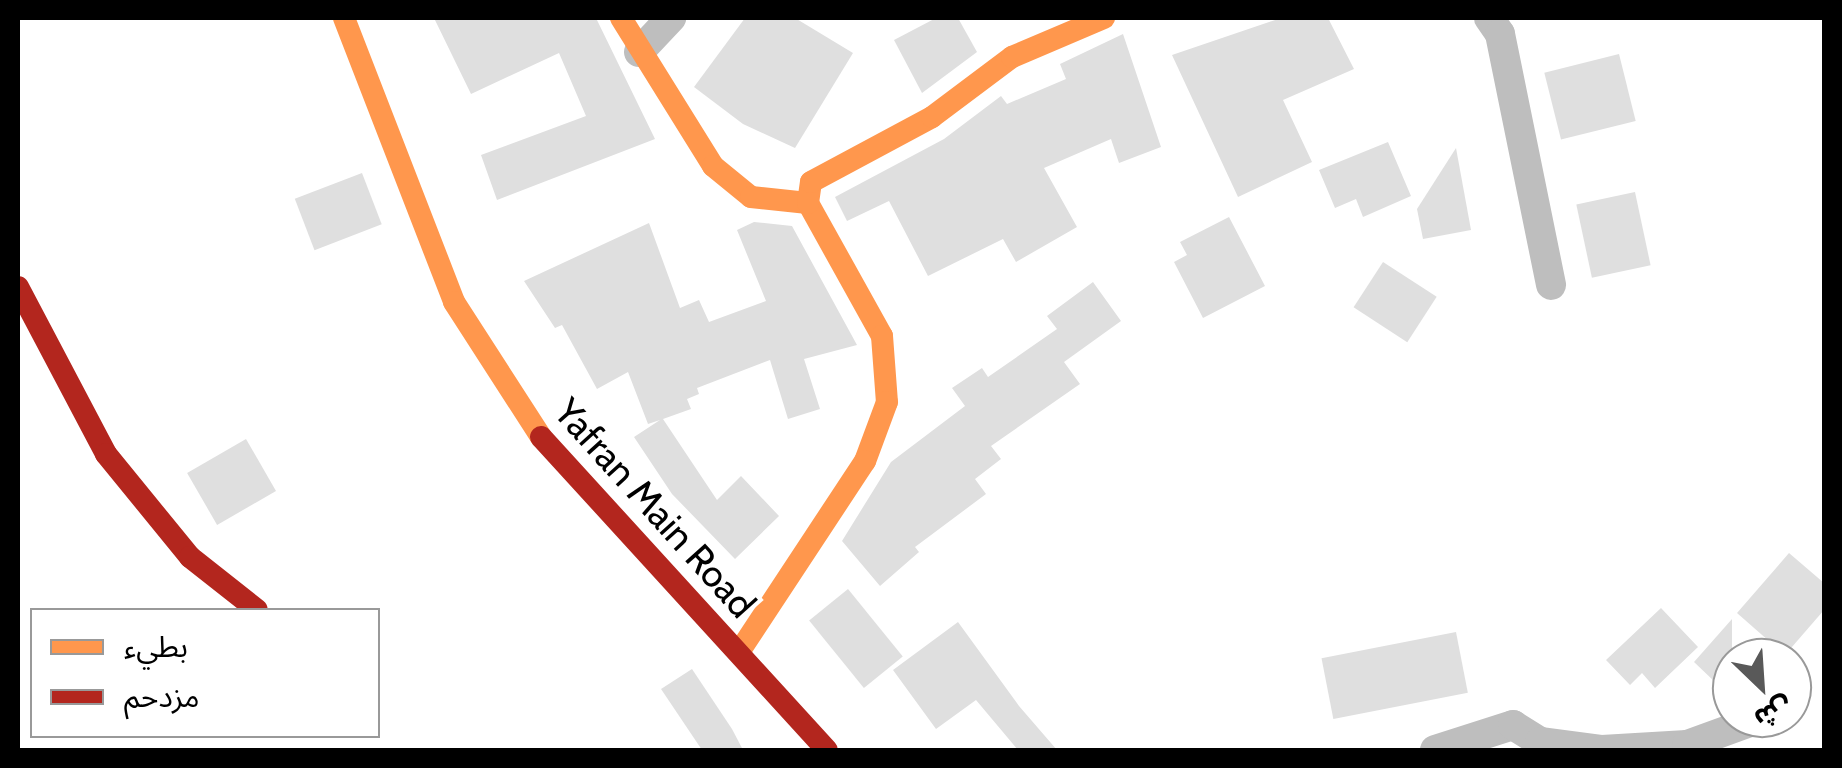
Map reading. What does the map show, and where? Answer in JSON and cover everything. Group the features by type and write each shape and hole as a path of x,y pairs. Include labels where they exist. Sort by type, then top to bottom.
{"street":[{"name":"Yafran Main Road","path":"344,18 454,302 516,406 592,502 739,652 826,750"},
{"path":"621,18 638,52 713,166 751,197 808,203"},
{"path":"638,52 672,18"},
{"path":"739,652 865,460 887,402 882,336 808,203 810,182 868,146 932,117 1012,57 1104,18"},
{"path":"1490,18 1500,34 1551,285"},
{"path":"18,287 106,454 190,558 254,608"},
{"path":"1435,750 1513,725 1540,742 1586,748 1687,746 1712,737"}],"building":[{"path":"434,18 596,18 655,139 497,200 481,155 586,116 559,53 471,94"},
{"path":"745,18 795,18 853,53 795,148 743,124 694,87"},
{"path":"936,18 958,18 977,52 922,93 894,40"},
{"path":"1281,18 1328,18 1354,69 1283,100 1312,162 1238,197 1172,55"},
{"path":"1123,34 1161,147 1119,163 1111,139 1044,168 1077,227 1016,262 1003,239 928,276 889,201 847,221 835,197 944,139 1001,96 1007,104 1066,79 1060,64"},
{"path":"1619,54 1636,121 1561,140 1544,73"},
{"path":"1388,142 1411,196 1363,217 1356,199 1335,208 1319,170"},
{"path":"1456,148 1471,230 1423,239 1417,209"},
{"path":"362,173 382,224 314,250 295,199"},
{"path":"1635,192 1651,265 1592,278 1576,204"},
{"path":"1229,217 1265,286 1203,318 1174,262 1187,255 1180,242"},
{"path":"754,222 792,226 857,345 804,359 820,409 788,419 770,360 697,388 699,394 687,399 691,409 663,419 717,500 741,476 779,516 735,559 672,494 634,437 660,420 648,424 628,372 597,389 562,325 555,328 524,281 649,223 680,308 699,300 709,322 766,301 737,230"},
{"path":"1383,262 1437,297 1407,342 1354,307"},
{"path":"1093,282 1121,321 1064,362 1080,384 991,446 1001,459 975,479 986,494 915,547 919,552 880,586 842,541 891,462 965,406 952,388 982,368 988,377 1057,329 1047,316"},
{"path":"246,439 276,491 217,525 187,473"},
{"path":"1789,553 1824,583 1824,610 1800,638 1766,638 1737,613"},
{"path":"848,589 903,657 864,688 809,620"},
{"path":"1661,608 1698,647 1655,688 1642,673 1630,685 1606,660"},
{"path":"1732,619 1732,638 1715,638"},
{"path":"958,622 1019,706 1057,750 1018,750 976,700 936,729 893,670"},
{"path":"1456,632 1468,693 1333,719 1322,658"},
{"path":"1712,642 1712,679 1694,662"},
{"path":"692,669 743,750 702,750 661,689"}],"traffic: slow":[{"path":"344,18 454,302 541,437"},
{"path":"621,18 713,166 751,197 808,203 882,336 887,402 865,461 739,652"},
{"path":"808,203 811,182 932,117 1012,57 1104,18"}],"traffic: jam":[{"path":"18,287 106,454 190,557 254,608"},
{"path":"541,437 827,750"}]}
